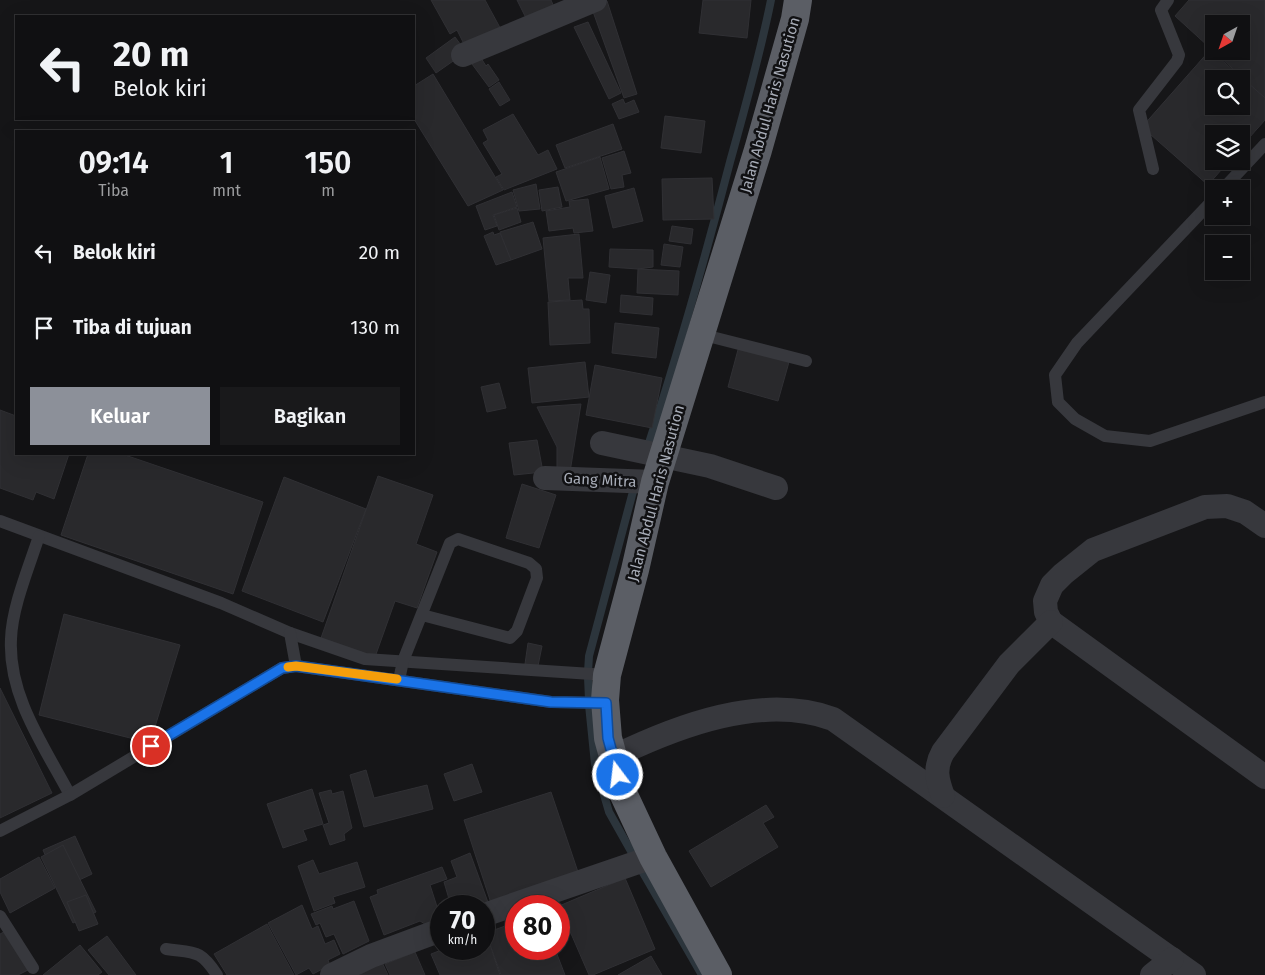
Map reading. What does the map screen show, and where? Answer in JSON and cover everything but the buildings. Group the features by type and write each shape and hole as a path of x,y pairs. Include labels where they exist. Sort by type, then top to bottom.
{"highway":[{"name":"Jalan Abdul Haris Nasution","path":"718,975 653,857 623,793 613,757 606,715 607,675 635,570 655,482 758,150 795,19 798,0"}],"street":[{"path":"463,55 595,0"},
{"path":"602,443 710,466 776,488"},
{"name":"Gang Mitra","path":"545,478 655,482"},
{"path":"1265,526 1245,512 1227,506 1205,507 1093,550 1063,574 1052,586 1044,601 1046,612 1051,622 1265,777"},
{"path":"943,796 937,779 938,761 943,752 1009,664 1051,622"},
{"path":"613,757 652,738 723,716 774,710 799,710 833,719 1194,975"},
{"path":"495,911 653,857"},
{"path":"332,975 371,956 430,934"},
{"path":"1152,975 1172,959"}],"lane":[{"path":"1152,169 1139,110 1177,62 1179,55 1161,10 1168,0"},
{"path":"1231,180 1265,144"},
{"path":"1205,208 1077,343 1055,375 1058,402 1075,418 1105,436 1150,441 1265,402"},
{"path":"700,334 806,361"},
{"path":"0,521 221,603 290,634 366,659 607,675"},
{"path":"39,536 19,598 10,638 12,670 23,706 70,795"},
{"path":"399,680 403,661 450,543 455,539 529,563 536,569 537,578 517,631 510,638 422,615"},
{"path":"290,634 296,666"},
{"path":"0,831 70,795 282,668 296,666 551,702 606,715"},
{"path":"0,916 33,968"},
{"path":"166,949 202,955 207,959 217,975"}],"waterway":[{"path":"647,449 670,378 701,270 752,81 771,0"},
{"path":"588,672 589,656 635,484"},
{"path":"588,677 589,700"},
{"path":"589,705 595,764 609,812 636,860"},
{"path":"638,864 702,975"}],"slow traffic":[{"path":"288,667 296,666 397,679"}],"route":[{"path":"151,746 282,668 296,666 551,702 606,703 608,738 618,775"}]}
